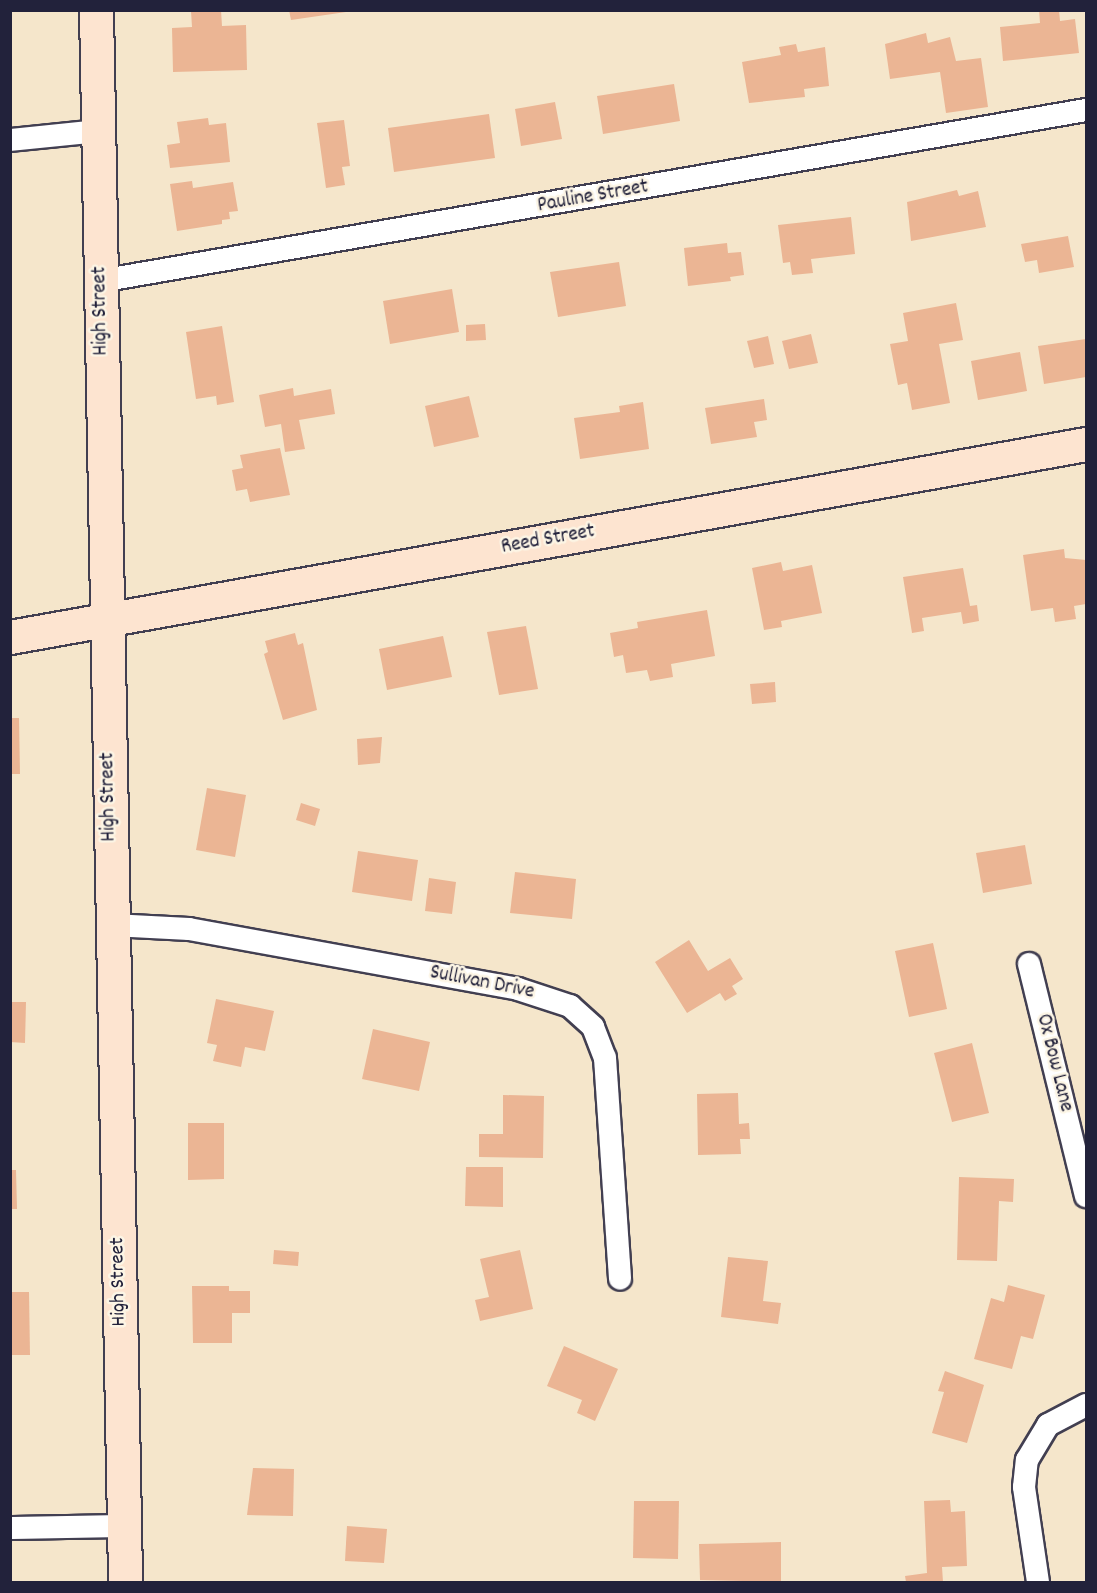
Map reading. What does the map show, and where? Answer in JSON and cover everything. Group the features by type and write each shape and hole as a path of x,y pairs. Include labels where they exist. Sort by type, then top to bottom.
{"main road":[{"name":"High Street","path":"96,10 105,620 125,1582"},
{"name":"Reed Street","path":"10,637 1086,444"}],"street":[{"name":"Pauline Street","path":"100,281 1086,111"},
{"path":"10,140 98,131"},
{"name":"Sullivan Drive","path":"112,925 189,929 518,989 570,1006 593,1027 605,1058 620,1278"},
{"name":"Ox Bow Lane","path":"1029,964 1086,1196"},
{"path":"1038,1582 1024,1487 1027,1460 1048,1425 1086,1405"},
{"path":"10,1528 124,1526"}],"building":[{"path":"221,10 222,26 246,25 247,70 173,72 172,28 192,27 191,11"},
{"path":"289,10 346,10 346,12 291,20"},
{"path":"1039,10 1059,10 1060,21 1075,19 1079,53 1003,61 1000,27 1040,23"},
{"path":"926,33 928,43 950,37 956,61 981,58 988,107 946,113 940,72 890,79 885,44"},
{"path":"796,44 798,52 825,47 829,86 804,89 805,97 749,103 742,62 781,55 779,47"},
{"path":"674,84 680,121 603,134 597,96"},
{"path":"555,102 562,139 521,146 515,109"},
{"path":"489,114 495,158 394,172 388,128"},
{"path":"208,118 209,125 226,123 230,162 170,168 167,145 180,143 177,122"},
{"path":"344,120 350,166 342,167 345,185 326,188 317,123"},
{"path":"192,181 193,188 233,182 238,211 229,212 230,219 222,220 222,224 177,231 170,184"},
{"path":"957,190 959,196 978,191 986,227 911,241 907,202"},
{"path":"851,217 855,254 811,259 813,273 792,275 790,262 783,263 778,225"},
{"path":"1068,236 1074,267 1039,273 1037,260 1025,262 1021,244"},
{"path":"727,243 728,253 741,252 744,275 730,277 731,281 688,286 684,248"},
{"path":"619,262 626,306 558,317 550,272"},
{"path":"452,289 459,332 390,344 383,301"},
{"path":"956,303 963,340 939,344 950,403 912,410 907,383 898,385 890,344 908,341 903,313"},
{"path":"485,324 486,340 466,341 466,325"},
{"path":"222,326 234,402 217,405 216,396 196,399 186,332"},
{"path":"811,334 818,363 789,369 782,341"},
{"path":"768,336 774,364 754,368 747,341"},
{"path":"1086,339 1086,377 1044,384 1038,346"},
{"path":"1020,352 1027,391 978,400 971,361"},
{"path":"293,388 294,396 331,389 335,414 299,420 305,449 285,452 281,424 265,427 259,395"},
{"path":"469,396 479,437 434,447 425,406"},
{"path":"764,399 767,420 754,422 757,437 711,444 705,408"},
{"path":"643,402 649,449 580,459 574,418 620,412 619,406"},
{"path":"280,448 290,495 250,502 247,489 236,491 232,470 243,468 240,455"},
{"path":"1064,549 1065,558 1086,560 1086,604 1074,606 1076,619 1055,622 1053,608 1031,611 1023,555"},
{"path":"781,562 783,571 812,565 822,613 781,621 782,627 764,630 752,568"},
{"path":"963,568 970,606 977,605 979,621 963,624 961,612 922,618 924,631 912,633 903,577"},
{"path":"707,610 715,656 671,664 673,677 650,681 647,670 626,673 623,655 614,657 610,633 638,628 637,622"},
{"path":"526,626 538,689 499,695 487,632"},
{"path":"295,633 298,645 303,643 317,710 283,720 264,654 268,652 265,641"},
{"path":"443,636 452,677 387,690 379,649"},
{"path":"775,682 776,702 752,704 750,684"},
{"path":"10,718 19,718 20,774 10,774"},
{"path":"382,737 380,763 358,765 357,739"},
{"path":"207,788 246,795 235,857 196,850"},
{"path":"301,803 320,809 315,826 296,820"},
{"path":"1025,845 1032,884 983,893 976,853"},
{"path":"358,851 418,860 412,901 352,892"},
{"path":"515,872 576,879 572,919 510,913"},
{"path":"429,878 456,882 452,914 425,911"},
{"path":"689,940 708,971 730,958 743,979 732,986 737,994 725,1001 720,993 687,1013 655,962"},
{"path":"933,943 947,1009 909,1017 895,951"},
{"path":"216,999 274,1011 265,1051 245,1047 241,1067 213,1061 217,1045 207,1043"},
{"path":"10,1002 26,1002 25,1043 10,1042"},
{"path":"373,1029 430,1042 419,1091 362,1079"},
{"path":"972,1043 989,1113 952,1122 934,1053"},
{"path":"738,1093 739,1124 749,1123 750,1139 740,1139 741,1154 698,1155 697,1094"},
{"path":"503,1095 544,1096 543,1158 479,1157 479,1134 503,1134"},
{"path":"188,1123 224,1123 224,1179 188,1180"},
{"path":"466,1167 503,1167 503,1207 465,1206"},
{"path":"10,1170 16,1170 17,1209 10,1209"},
{"path":"959,1177 1014,1179 1013,1202 999,1201 997,1261 957,1260"},
{"path":"274,1250 299,1252 298,1266 273,1264"},
{"path":"520,1250 533,1309 480,1321 475,1300 489,1297 480,1259"},
{"path":"728,1257 768,1261 763,1301 781,1303 778,1324 721,1317"},
{"path":"1008,1285 1045,1295 1033,1339 1021,1336 1012,1369 974,1359 991,1298 1004,1302"},
{"path":"192,1286 229,1286 229,1291 250,1291 250,1313 232,1313 232,1343 193,1343"},
{"path":"10,1292 29,1292 30,1355 10,1355"},
{"path":"564,1346 618,1369 595,1421 577,1413 582,1400 547,1386"},
{"path":"945,1371 984,1385 967,1443 932,1433 944,1392 938,1391"},
{"path":"253,1468 294,1469 293,1516 247,1515"},
{"path":"950,1500 951,1512 965,1511 967,1566 942,1567 943,1582 906,1582 905,1576 927,1573 924,1501"},
{"path":"634,1501 679,1501 678,1559 633,1558"},
{"path":"347,1526 387,1529 384,1563 345,1561"},
{"path":"781,1542 781,1582 700,1580 699,1544"}]}
